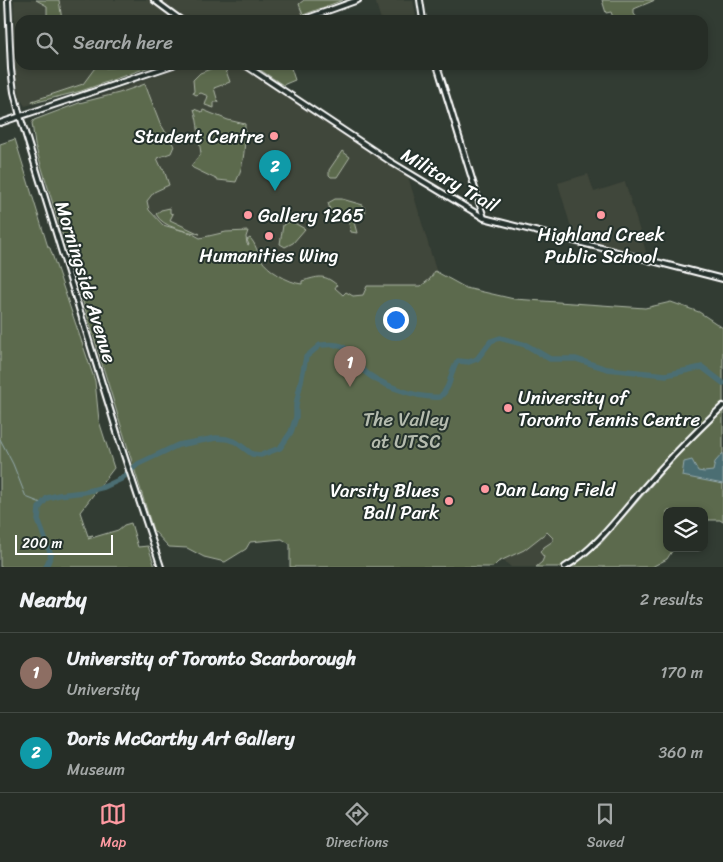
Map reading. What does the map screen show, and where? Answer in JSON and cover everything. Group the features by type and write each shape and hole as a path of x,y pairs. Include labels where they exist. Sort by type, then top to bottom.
{"street":[{"name":"Morningside Avenue","path":"8,0 11,69 20,116 124,455 161,567"},
{"path":"154,0 174,15"},
{"path":"316,15 358,0"},
{"path":"420,0 422,15"},
{"path":"0,122 158,70"},
{"name":"Military Trail","path":"252,70 390,162 484,218 500,224 723,279"},
{"path":"439,70 484,218"},
{"path":"564,567 573,562 594,543 670,457 723,406"}],"shaded area":[{"path":"14,0 343,0 302,15 15,15 15,70 141,70 81,91 25,106 21,100 15,72"},
{"path":"375,0 413,0 416,15 380,15"},
{"name":"The Valley at UTSC","path":"172,70 248,70 408,176 443,294 559,302 558,567 511,567 504,561 485,567 296,547 282,539 192,548 169,547 153,530 31,121"},
{"name":"Highland Creek Public School","path":"588,174 594,192 625,182 647,255 574,238 558,183"}],"green space":[{"path":"36,0 59,0 61,15 47,15 47,6"},
{"path":"304,0 343,0 303,15 299,4"},
{"path":"602,0 655,0 634,9 635,15 612,15 611,12 606,13"},
{"path":"93,70 141,70 81,91 33,103 32,101 83,84"},
{"path":"208,70 226,70 230,82 214,88 218,102 214,102 214,108 205,105 208,96 201,93 196,95 193,93 193,80 200,73"},
{"path":"260,70 292,70 295,80 283,85"},
{"name":"The Valley at UTSC","path":"145,84 160,123 174,146 171,153 157,158 164,170 169,185 154,192 147,201 149,210 163,225 191,233 200,238 226,232 248,231 246,237 247,244 249,245 247,240 250,238 264,263 285,279 302,284 302,281 324,277 337,285 335,288 343,295 346,292 353,296 363,295 367,286 421,286 430,279 435,271 466,288 514,299 645,308 671,302 699,312 723,328 723,403 702,424 596,545 598,547 692,439 723,409 723,522 720,520 708,520 708,507 663,507 663,552 671,552 667,559 652,567 536,567 542,562 544,557 540,552 553,541 553,538 547,532 524,550 498,562 493,567 290,567 290,544 282,539 250,542 246,549 225,562 204,557 187,548 169,547 153,530 35,145 32,123 34,120 79,103"},
{"path":"194,109 202,112 203,110 228,120 245,124 243,161 236,182 218,180 191,166 201,153"},
{"path":"15,139 48,247 50,248 95,381 99,421 114,468 80,512 88,536 93,535 88,539 118,530 124,525 131,523 138,547 148,546 155,567 0,567 0,144"},
{"path":"342,151 350,157 337,177 331,177 329,170"},
{"path":"335,199 363,205 366,212 354,222 357,233 351,232 346,218 341,217 333,220 328,203"},
{"path":"170,208 170,213 173,214 170,220 200,234 169,226 159,219 156,214 161,210"},
{"path":"291,221 305,229 293,243 285,247 280,244 283,225"}],"water":[{"path":"723,453 723,484 682,476 684,462 692,460 698,471 713,471 715,462"}],"waterway":[{"path":"46,567 51,555 38,520 39,508 47,498 104,487 121,479 138,464 178,445 216,438 236,442 252,454 261,455 280,448 291,432 296,417 296,405 306,357 320,345 343,347 351,354 361,368 377,380 420,396 440,397 447,387 458,361 469,362 477,359 491,341 500,338 526,345 550,359 576,359 607,369 666,375 702,367 723,383"},
{"path":"0,439 13,464 26,497 41,503"}],"place":[{"name":"Student Centre","path":"274,136"},
{"name":"Doris McCarthy Art Gallery","path":"275,191"},
{"name":"Gallery 1265","path":"248,215"},
{"name":"Highland Creek Public School","path":"601,215"},
{"name":"Humanities Wing","path":"269,236"},
{"name":"University of Toronto Scarborough","path":"350,387"},
{"name":"University of Toronto Tennis Centre","path":"508,408"},
{"name":"Dan Lang Field","path":"485,489"},
{"name":"Varsity Blues Ball Park","path":"449,501"}]}
